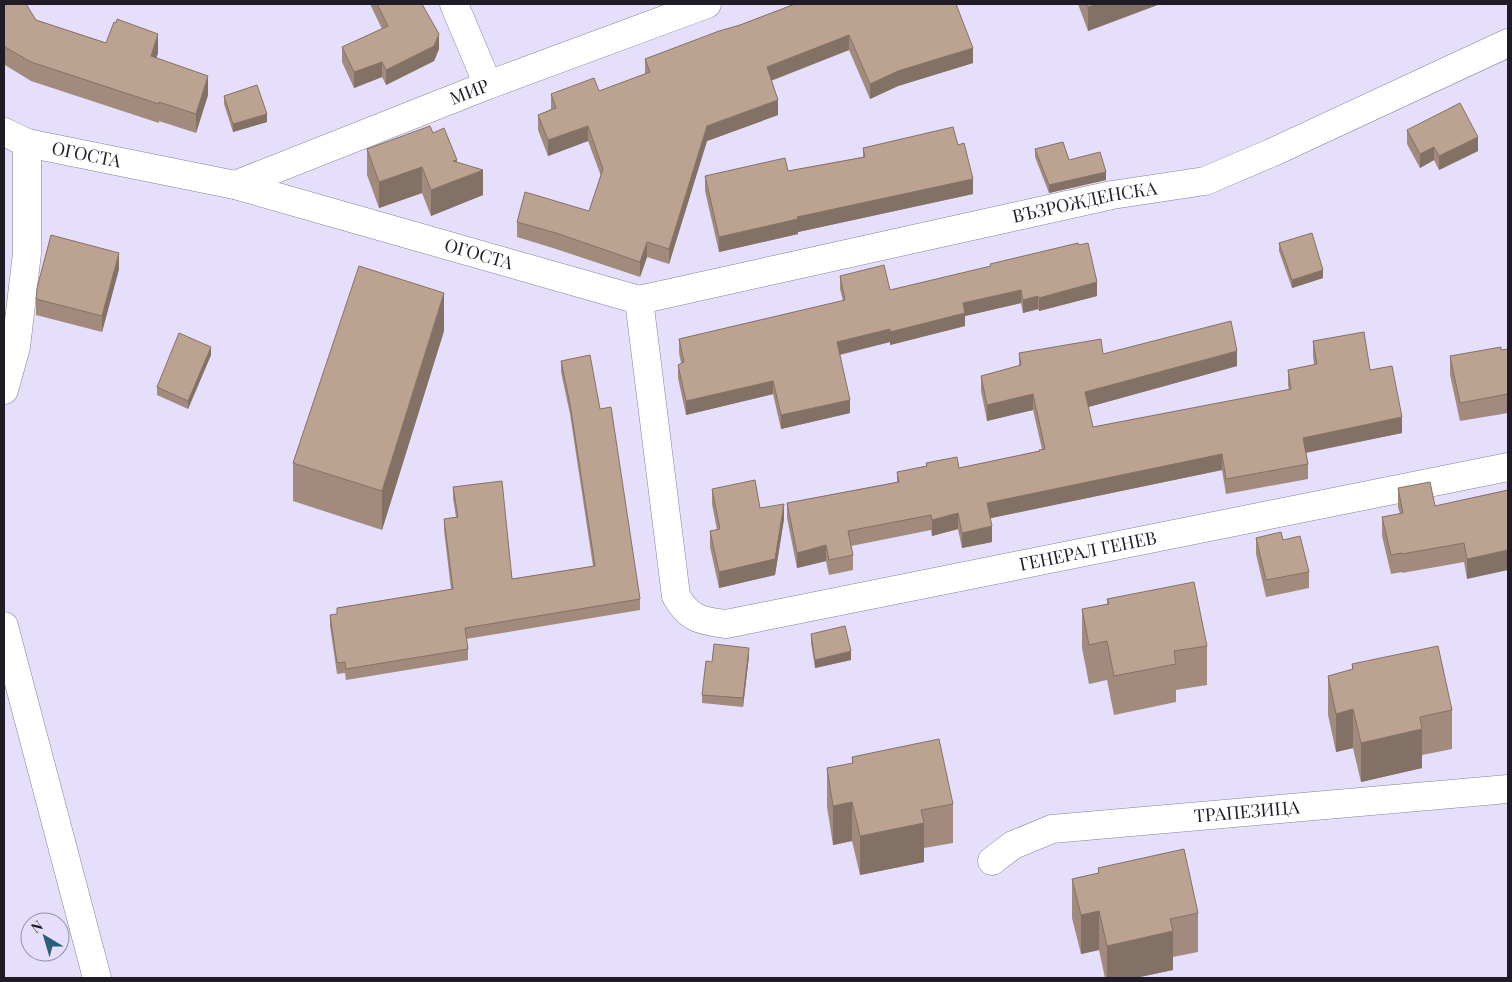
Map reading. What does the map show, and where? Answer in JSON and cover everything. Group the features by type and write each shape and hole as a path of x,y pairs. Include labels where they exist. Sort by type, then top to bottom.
{"street":[{"path":"454,4 488,85"},
{"name":"МИР","path":"235,185 488,85 706,4"},
{"name":"ВЪЗРОЖДЕНСКА","path":"639,300 1112,195 1205,181 1271,153 1508,42"},
{"name":"ОГОСТА","path":"4,390 16,346 27,253 15,137 235,185 639,300"},
{"name":"ГЕНЕРАЛ ГЕНЕВ","path":"639,300 676,596 682,606 692,616 705,622 726,624 1508,467"},
{"path":"4,626 97,978"},
{"name":"ТРАПЕЗИЦА","path":"992,861 1013,845 1052,829 1508,789"}],"building":[{"path":"4,4 26,4 36,20 106,43 117,19 158,34 151,56 208,76 196,114 159,102 159,104 31,62 4,45"},
{"path":"377,4 422,4 439,34 434,46 386,70 382,62 354,72 342,47 388,26"},
{"path":"795,4 956,4 973,48 898,71 870,84 849,35 767,67 778,100 707,126 669,249 647,242 640,262 556,233 517,222 525,192 589,211 603,169 588,126 548,140 538,115 556,108 551,94 594,78 599,91 650,72 645,59"},
{"path":"1087,4 1098,4 1088,7"},
{"path":"257,85 267,114 233,124 224,96"},
{"path":"1460,103 1478,137 1439,156 1434,147 1420,154 1407,130"},
{"path":"430,126 433,133 444,128 457,160 453,161 483,170 431,190 422,167 379,182 367,149"},
{"path":"953,127 958,145 964,143 973,179 797,217 798,219 719,237 705,176 785,158 788,171 865,157 863,148"},
{"path":"1063,142 1069,160 1100,152 1106,172 1049,185 1035,149"},
{"path":"1312,233 1323,270 1292,280 1279,243"},
{"path":"51,235 119,253 102,316 36,299 37,288"},
{"path":"1078,243 1079,245 1088,243 1097,282 1039,298 1038,296 1023,300 1021,290 963,303 965,313 890,332 890,329 837,342 850,400 781,415 773,381 686,401 678,365 684,362 679,339 845,300 840,276 884,265 890,290"},
{"path":"359,266 444,293 382,491 293,463"},
{"path":"1231,321 1237,351 1085,392 1093,427 1291,389 1288,370 1317,364 1313,341 1364,332 1370,370 1392,366 1402,417 1303,438 1308,464 1226,479 1222,454 987,503 992,526 962,533 958,513 932,520 931,515 848,531 853,555 829,560 826,545 797,553 787,503 899,482 897,472 927,466 926,463 957,457 959,468 1045,449 1033,394 987,405 981,376 1021,365 1019,353 1101,339 1103,354"},
{"path":"179,333 211,347 188,401 157,387"},
{"path":"1501,347 1501,350 1508,349 1508,394 1460,403 1450,356"},
{"path":"590,355 600,409 611,407 640,599 465,628 468,649 346,669 345,662 337,663 330,615 337,614 337,608 453,589 444,519 458,517 453,487 502,481 512,579 595,566 570,404 561,361"},
{"path":"755,480 760,508 784,504 775,559 719,572 710,531 720,529 712,489"},
{"path":"1430,482 1435,506 1508,490 1508,550 1467,559 1464,543 1391,555 1382,517 1403,513 1398,488"},
{"path":"1281,532 1283,540 1300,536 1309,572 1266,580 1256,538"},
{"path":"1194,582 1207,646 1174,651 1176,664 1114,676 1107,641 1089,645 1082,609 1109,604 1107,599"},
{"path":"845,626 851,651 815,660 811,634"},
{"path":"714,644 749,648 743,698 702,695 706,661 712,662"},
{"path":"1438,646 1452,710 1420,717 1422,729 1361,743 1353,709 1336,714 1328,676 1353,669 1352,664"},
{"path":"939,739 953,804 921,810 924,823 860,836 852,802 833,806 827,768 853,763 852,757"},
{"path":"1184,849 1198,913 1170,919 1173,931 1107,946 1099,911 1081,915 1072,879 1099,873 1098,868"}]}
